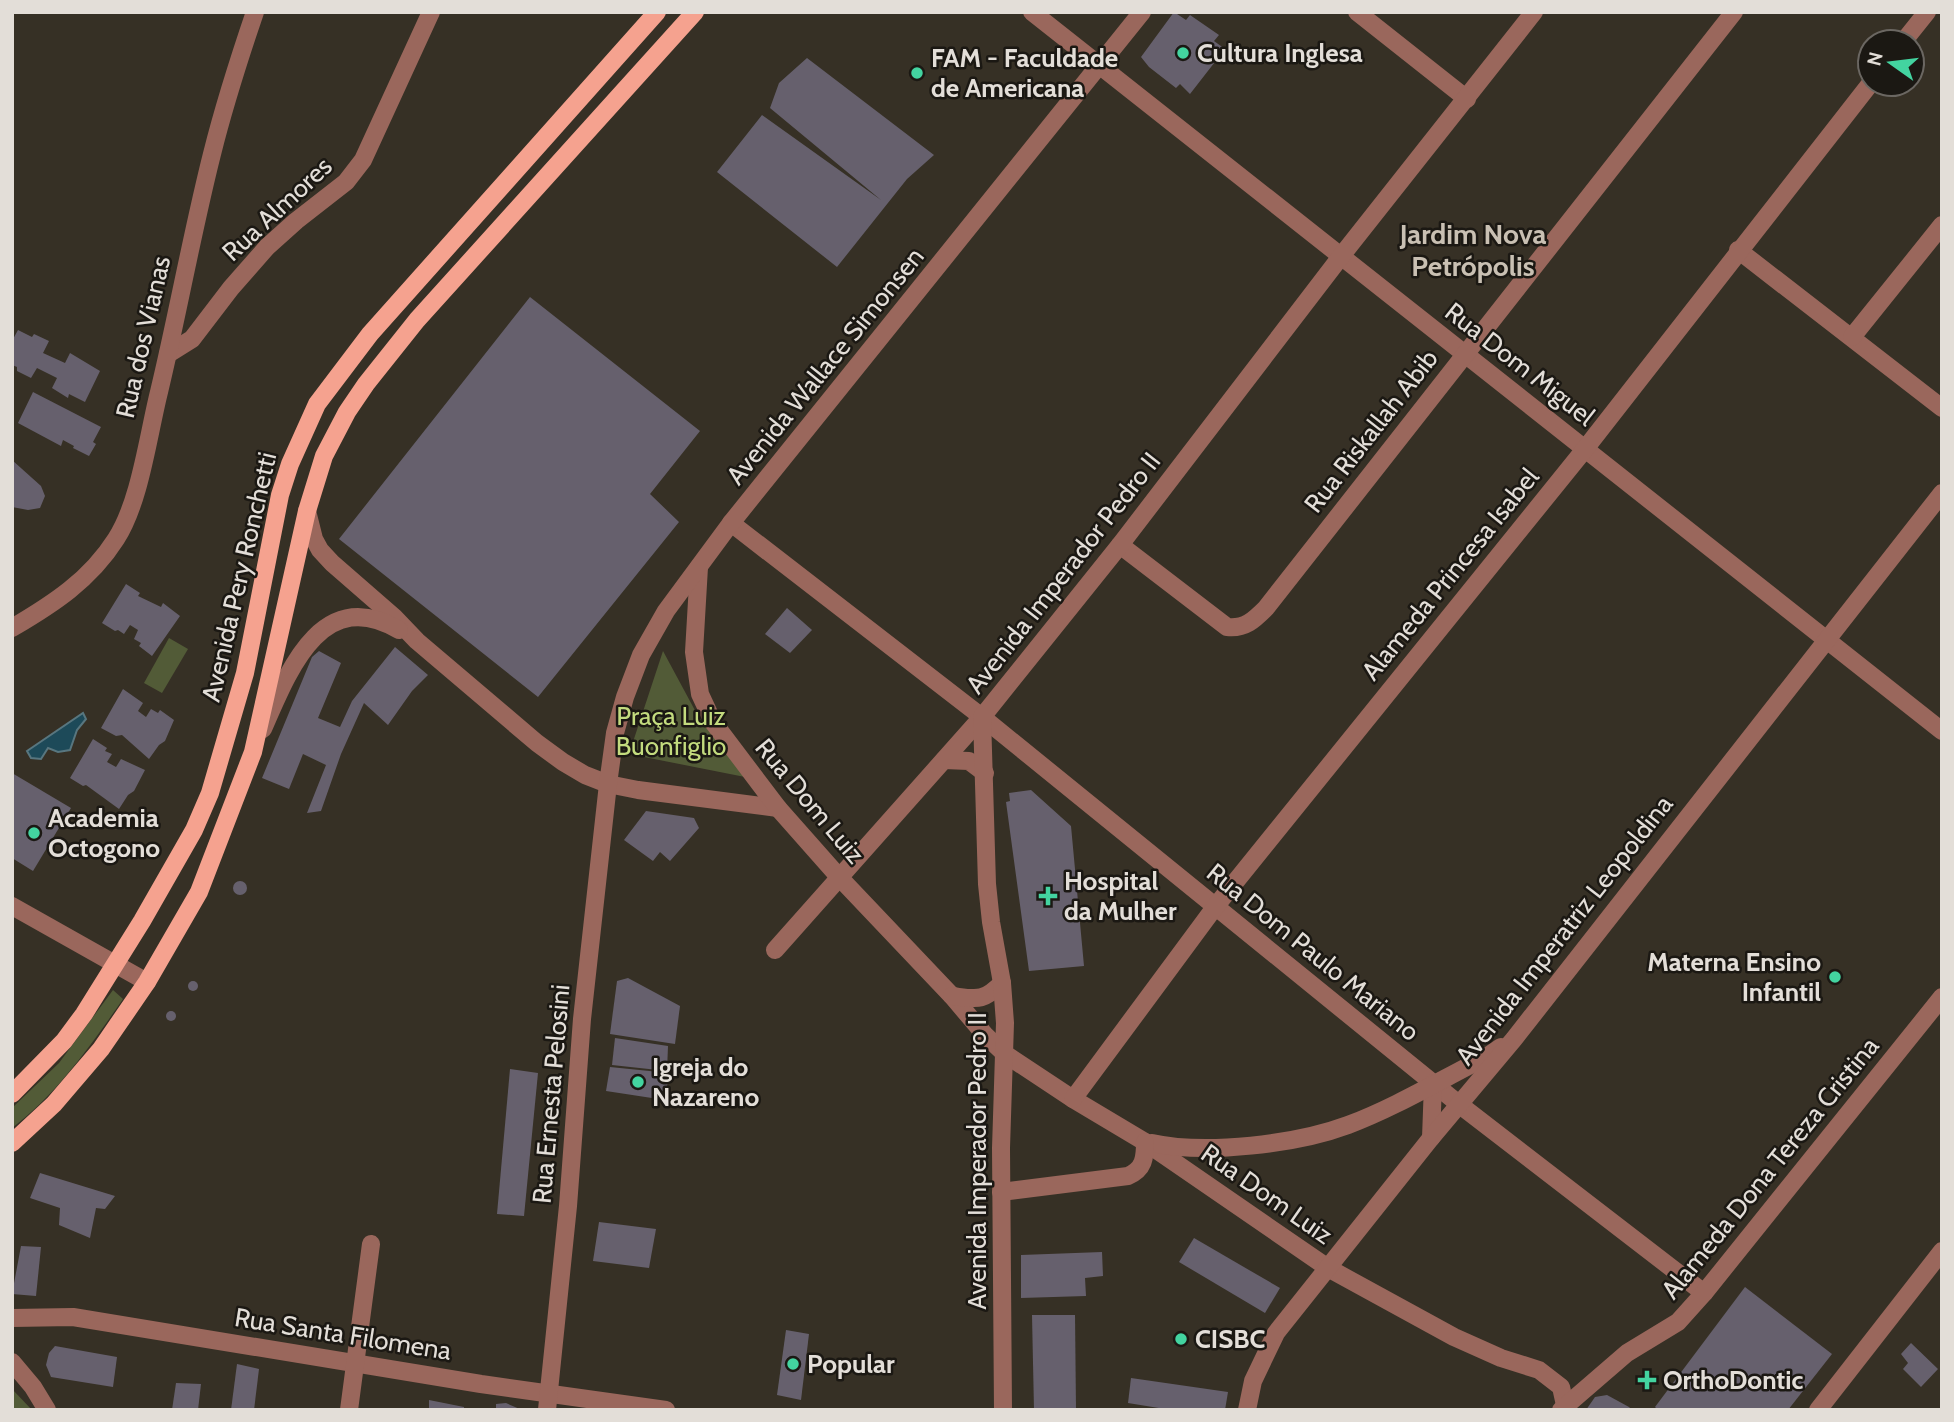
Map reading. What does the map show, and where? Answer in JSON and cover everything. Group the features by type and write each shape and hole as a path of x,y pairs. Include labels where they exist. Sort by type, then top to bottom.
{"main road":[{"name":"Avenida Pery Ronchetti","path":"12,1094 64,1041 116,965 194,830 211,793 245,673 280,495 294,453 317,404 370,334 657,12"},
{"name":"Avenida Pery Ronchetti","path":"12,1143 74,1083 101,1049 147,982 199,892 253,751 307,511 324,456 347,412 417,320 695,12"}],"street":[{"name":"Rua dos Vianas","path":"12,628 56,602 80,583 117,539 132,500 168,354 212,154 255,12"},
{"name":"Rua Almores","path":"168,354 192,340 231,288 267,247 346,182 363,160 431,12"},
{"name":"Rua Dom Miguel","path":"1032,12 1942,731"},
{"name":"Avenida Wallace Simonsen","path":"608,784 615,733 625,697 641,655 666,611 731,523 1142,12"},
{"path":"1357,12 1466,99"},
{"name":"Avenida Imperador Pedro II","path":"1003,1410 1001,1192 1005,1054 1002,983 987,884 982,718 1120,545 1534,12"},
{"name":"Rua Riskallah Abib","path":"1120,545 1216,621 1227,627 1238,628 1252,622 1266,608 1734,12"},
{"path":"1914,28 1927,12"},
{"name":"Alameda Princesa Isabel","path":"1073,1099 1215,907 1585,449 1859,98"},
{"path":"1852,337 1942,225"},
{"path":"1738,250 1942,408"},
{"name":"Avenida Imperatriz Leopoldina","path":"1247,1410 1253,1381 1276,1334 1514,1038 1942,493"},
{"path":"307,511 314,539 320,550 417,640 537,743 585,775 608,784 778,808"},
{"name":"Rua Dom Paulo Mariano","path":"731,523 982,718 1460,1105 1704,1293"},
{"name":"Rua Dom Luiz","path":"699,565 694,652 700,694 713,722 778,808 985,1035 1005,1054 1145,1142 1328,1268 1454,1337 1501,1358 1539,1370 1561,1387 1563,1407"},
{"path":"253,751 280,690 300,655 315,636 335,621 347,617 374,618 417,640"},
{"path":"775,950 982,718"},
{"path":"944,760 969,761 985,773"},
{"name":"Rua Ernesta Pelosini","path":"548,1402 582,1019 608,784"},
{"path":"12,906 147,982"},
{"path":"952,996 982,999 1002,983"},
{"name":"Alameda Dona Tereza Cristina","path":"1563,1407 1627,1353 1678,1322 1942,997"},
{"path":"1001,1192 1128,1176 1139,1170 1143,1164 1145,1142 1190,1150 1228,1148 1324,1132 1368,1116 1488,1056 1514,1038"},
{"path":"1431,1138 1433,1083"},
{"path":"349,1410 371,1244"},
{"path":"1818,1410 1942,1251"},
{"name":"Rua Santa Filomena","path":"12,1318 73,1317 355,1362 548,1402 666,1410"},
{"path":"12,1362 33,1387 47,1410"}],"green space":[{"path":"169,638 188,649 162,693 144,683"},
{"name":"Praça Luiz Buonfiglio","path":"663,651 698,716 745,777 629,754"},
{"path":"113,990 123,999 98,1034 44,1100 12,1128 12,1108 59,1063"},
{"path":"12,1389 32,1410 12,1410"}],"water":[{"path":"83,713 86,719 77,730 70,750 58,752 48,748 41,759 31,758 27,751"}],"building":[{"name":"Cultura Inglesa","path":"1174,12 1186,20 1190,15 1219,35 1214,41 1225,49 1190,94 1180,84 1176,88 1149,67 1141,57"},
{"path":"807,58 934,155 907,179 837,267 717,172 762,115 881,200 770,108 779,83"},
{"path":"530,297 700,431 650,494 679,522 538,697 339,539"},
{"path":"18,330 49,341 43,353 65,363 70,353 100,371 85,402 69,394 68,398 52,388 57,378 37,368 31,378 17,371 17,367 12,365 12,341"},
{"path":"33,392 101,427 89,456 63,440 61,446 18,423"},
{"path":"12,460 41,486 45,496 40,508 28,510 12,507"},
{"path":"126,584 140,593 138,596 161,607 163,603 180,616 152,656 134,639 138,630 130,625 124,634 102,623"},
{"path":"787,608 812,630 790,653 765,634"},
{"path":"395,647 428,675 412,691 388,725 364,703 341,754 321,811 307,813 326,765 303,754 289,789 262,778 312,657 319,651 341,663 318,718 340,727 352,701"},
{"path":"123,689 143,703 138,711 146,717 151,709 158,713 160,710 174,720 165,741 149,759 122,735 116,736 101,728"},
{"path":"93,739 112,754 107,762 116,767 121,759 145,770 134,791 119,809 86,785 83,786 70,778"},
{"name":"Academia Octogono","path":"12,773 71,808 33,871 12,858"},
{"name":"Hospital da Mulher","path":"1031,790 1071,826 1084,966 1029,971 1006,802 1010,801 1009,793"},
{"path":"646,811 694,818 699,828 670,861 660,852 653,861 624,840"},
{"path":"237,881 243,881 247,888 243,895 237,895 233,891 233,885"},
{"path":"628,978 680,1006 675,1044 610,1034 617,981"},
{"path":"193,981 197,982 197,990 193,991 189,990 188,986 189,982"},
{"path":"171,1011 175,1012 175,1020 171,1021 167,1020 166,1016 167,1012"},
{"path":"615,1038 668,1046 667,1071 612,1065"},
{"name":"Igreja do Nazareno","path":"610,1067 669,1073 665,1100 606,1091"},
{"path":"510,1069 538,1073 524,1216 497,1214"},
{"path":"40,1173 115,1196 105,1209 96,1208 90,1238 59,1225 60,1208 30,1198"},
{"path":"599,1222 656,1229 649,1268 593,1261"},
{"path":"1194,1238 1280,1288 1265,1313 1179,1262"},
{"path":"21,1246 41,1247 36,1296 12,1294"},
{"path":"1102,1252 1103,1276 1085,1278 1086,1296 1021,1298 1021,1255"},
{"path":"1745,1287 1832,1354 1788,1410 1658,1410 1655,1407"},
{"path":"1032,1315 1075,1315 1076,1410 1034,1410"},
{"name":"Popular","path":"786,1330 809,1334 801,1400 777,1395"},
{"path":"1911,1343 1938,1369 1921,1387 1903,1369 1908,1363 1901,1354"},
{"path":"55,1346 117,1357 113,1387 51,1377 46,1365 49,1353"},
{"path":"237,1364 259,1369 254,1410 231,1410"},
{"path":"1131,1378 1228,1392 1225,1410 1171,1410 1128,1403"},
{"path":"176,1383 201,1384 198,1410 172,1410"},
{"path":"1607,1395 1632,1410 1586,1410 1595,1397"},
{"path":"429,1400 464,1407 464,1410 429,1410"},
{"path":"506,1403 522,1410 496,1410 496,1404"}],"place":[{"name":"Cultura Inglesa","path":"1183,53"},
{"name":"FAM - Faculdade de Americana","path":"917,73"},
{"name":"Academia Octogono","path":"34,833"},
{"name":"Hospital da Mulher","path":"1048,896"},
{"name":"Materna Ensino Infantil","path":"1835,977"},
{"name":"Igreja do Nazareno","path":"638,1082"},
{"name":"CISBC","path":"1181,1339"},
{"name":"Popular","path":"793,1364"},
{"name":"OrthoDontic","path":"1647,1380"}],"district":[{"name":"Jardim Nova Petrópolis","path":"1473,250"}]}
